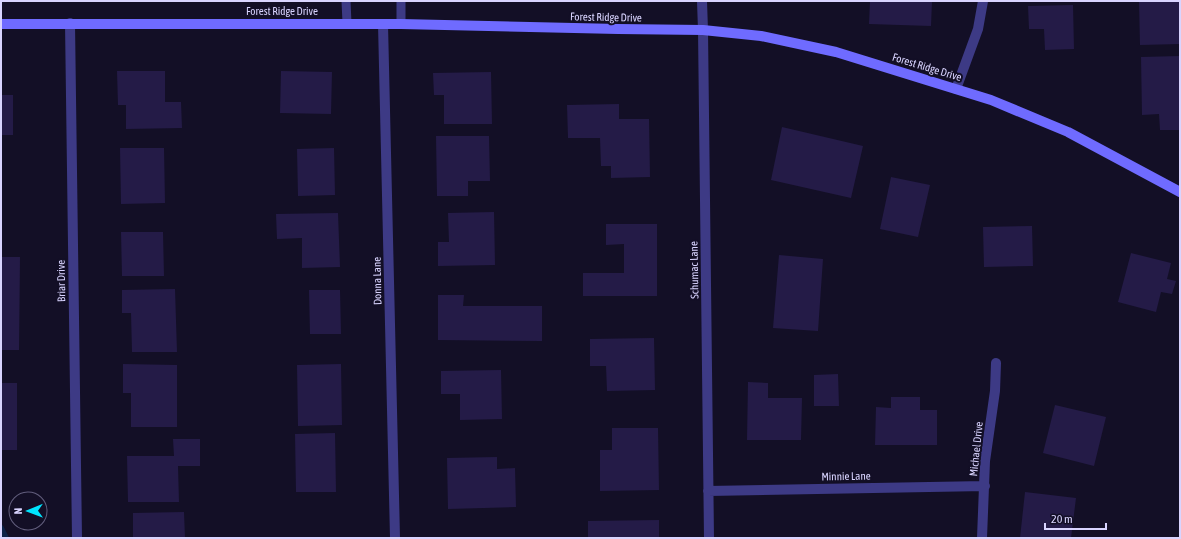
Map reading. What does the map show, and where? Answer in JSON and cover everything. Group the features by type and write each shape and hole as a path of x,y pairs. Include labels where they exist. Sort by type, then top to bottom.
{"main road":[{"name":"Forest Ridge Drive","path":"1,24 401,24 703,30 761,36 836,52 991,100 1068,132 1180,192"}],"street":[{"name":"Schumac Lane","path":"702,1 709,538"},
{"path":"956,89 978,29 983,1"},
{"name":"Briar Drive","path":"70,23 77,538"},
{"name":"Donna Lane","path":"383,24 395,538"},
{"name":"Michael Drive","path":"982,538 985,461 995,391 996,363"},
{"name":"Minnie Lane","path":"708,491 985,486"}],"lane":[{"path":"346,1 346,24"},
{"path":"401,1 401,24"}],"building":[{"path":"870,1 932,1 931,26 869,24"},
{"path":"1139,1 1180,1 1180,44 1140,45"},
{"path":"1073,5 1074,49 1045,50 1044,29 1029,29 1028,6"},
{"path":"1180,56 1180,130 1160,130 1159,114 1142,115 1141,57"},
{"path":"117,71 165,71 165,102 181,102 182,128 126,129 126,105 118,105"},
{"path":"281,71 332,72 331,114 280,113"},
{"path":"491,72 492,124 444,124 444,95 434,95 433,73"},
{"path":"1,95 13,95 13,135 1,135"},
{"path":"619,104 619,119 649,119 650,177 611,178 611,166 601,166 600,138 568,138 567,105"},
{"path":"782,127 863,146 851,198 771,180"},
{"path":"436,136 489,136 490,181 468,181 468,196 437,196"},
{"path":"120,148 164,148 165,203 121,204"},
{"path":"334,148 335,195 298,196 297,149"},
{"path":"891,177 930,185 918,237 880,229"},
{"path":"494,212 495,265 438,266 438,242 449,242 448,213"},
{"path":"338,213 340,267 302,268 302,238 277,239 276,214"},
{"path":"606,224 657,224 657,296 583,296 583,273 624,273 624,244 606,245"},
{"path":"1032,226 1033,266 984,267 983,227"},
{"path":"121,232 163,232 164,276 122,276"},
{"path":"1131,253 1171,263 1167,279 1176,281 1172,294 1161,292 1156,312 1118,302"},
{"path":"779,255 823,259 818,331 773,328"},
{"path":"1,257 20,257 19,350 1,350"},
{"path":"175,289 177,352 132,352 131,313 122,313 122,290"},
{"path":"309,290 340,290 341,334 310,334"},
{"path":"438,295 464,295 463,306 542,306 542,341 438,340"},
{"path":"654,338 655,390 607,391 606,366 590,366 590,339"},
{"path":"123,364 177,365 177,427 131,427 131,393 123,393"},
{"path":"341,364 342,425 298,426 297,365"},
{"path":"501,370 502,419 460,420 460,394 441,394 441,371"},
{"path":"838,374 839,406 814,406 814,375"},
{"path":"748,382 768,383 768,398 802,398 801,440 747,440"},
{"path":"1,383 17,383 17,450 1,450"},
{"path":"891,397 920,397 920,410 937,410 937,445 875,445 876,407 891,408"},
{"path":"1055,405 1106,417 1094,466 1043,453"},
{"path":"612,428 658,428 659,490 600,491 600,450 612,450"},
{"path":"335,433 336,492 296,492 295,434"},
{"path":"173,439 200,439 200,466 178,466 179,502 128,502 127,456 174,456"},
{"path":"497,457 497,469 515,468 516,507 448,509 447,458"},
{"path":"1025,492 1076,498 1071,538 1020,538"},
{"path":"184,512 185,538 133,538 133,513"},
{"path":"659,520 659,538 588,538 588,521"}],"waterway":[{"path":"1,528 6,538"}]}
